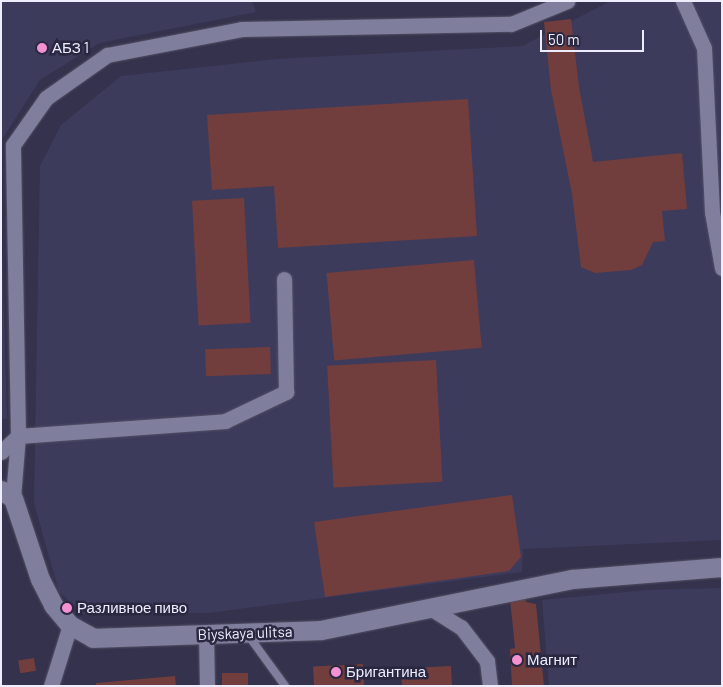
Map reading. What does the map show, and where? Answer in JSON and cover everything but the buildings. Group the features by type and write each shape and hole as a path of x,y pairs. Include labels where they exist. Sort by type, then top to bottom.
{"street":[{"path":"7,494 18,436 13,145 46,98 108,55 232,31 511,24 567,1"},
{"path":"683,1 704,48 722,268"},
{"path":"1,452 18,436 225,422 286,392 284,279"},
{"name":"Biyskaya ulitsa","path":"7,494 40,579 53,605 70,625 94,638 321,630 572,579 722,567"},
{"path":"430,608 461,626 487,661 490,686"},
{"path":"51,686 70,625"},
{"path":"206,634 207,686"}],"lane":[{"path":"246,633 285,686"}],"shaded area":[{"path":"1,1 252,1 256,12 99,43 40,80 1,141"},
{"path":"611,1 722,1 722,540 523,549 522,572 209,613 84,614 59,592 34,503 40,166 61,125 121,76 276,59 522,46"},
{"path":"1,213 7,418 1,420"},
{"path":"722,588 722,686 549,686 542,600 647,590"}],"place":[{"name":"АБЗ 1","path":"42,48"},
{"name":"Разливное пиво","path":"67,608"},
{"name":"Магнит","path":"517,660"},
{"name":"Бригантина","path":"336,672"}]}
